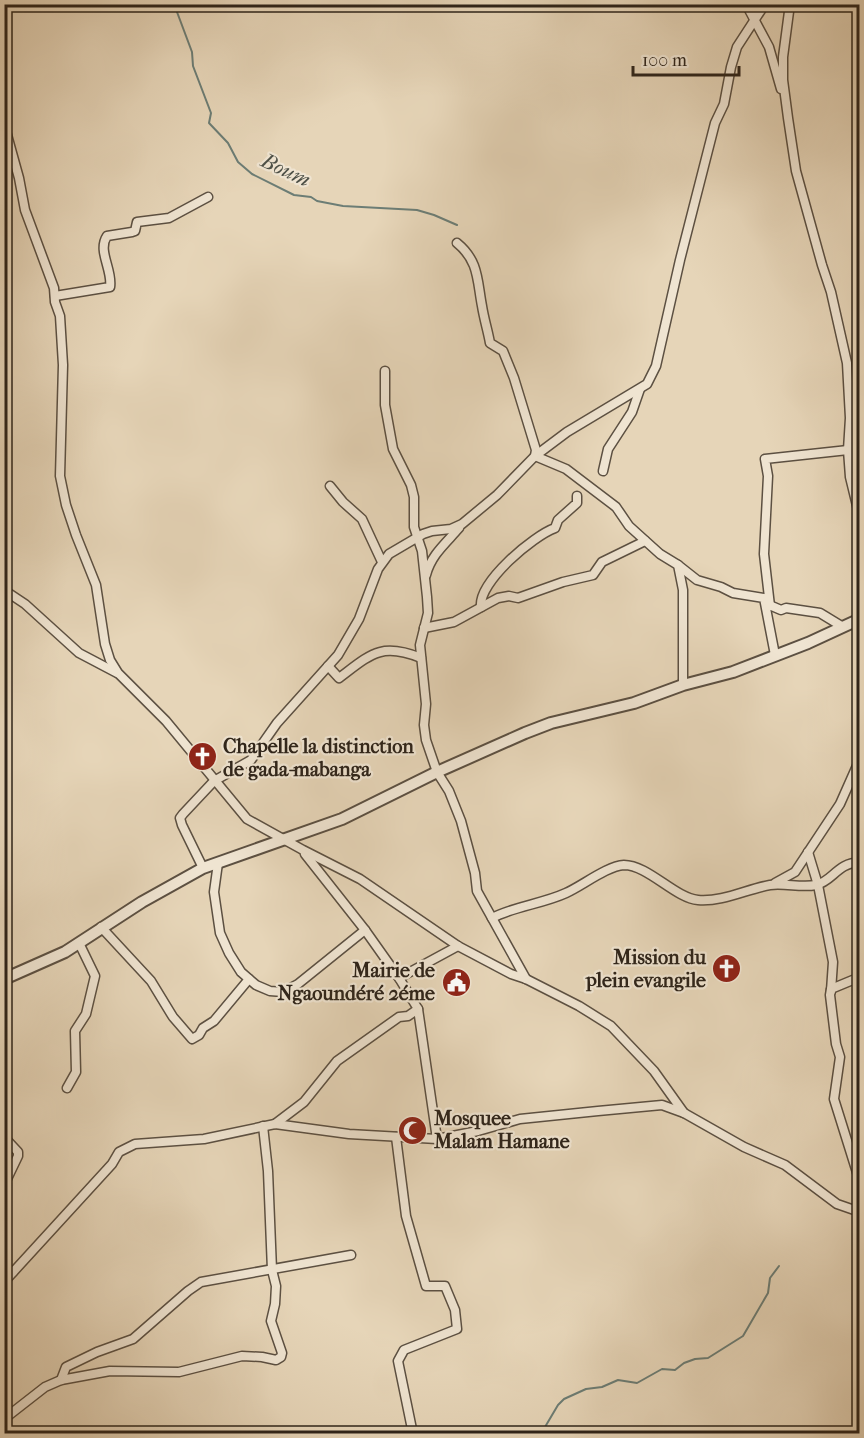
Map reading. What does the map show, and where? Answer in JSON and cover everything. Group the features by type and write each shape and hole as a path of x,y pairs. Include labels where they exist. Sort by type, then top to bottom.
{"street":[{"path":"746,4 769,47 775,73 785,94"},
{"path":"425,579 433,558 462,524 497,495 535,456 567,432 647,384 656,366 680,260 715,123 724,105 731,67 737,48 765,4"},
{"path":"790,4 783,57 785,94 796,171 831,292 847,363 850,477 860,518"},
{"path":"4,124 25,210 45,261 62,325 60,476 66,506 96,585 105,644 110,660 118,673 166,721 248,819 360,879 458,946 579,1006 611,1026 654,1071 684,1113"},
{"path":"55,296 110,287 110,275 103,243 107,236 135,231 137,222 169,218 208,197"},
{"path":"457,243 467,251 478,274 490,343 503,351 514,378 536,450 535,456"},
{"path":"385,371 385,405 393,449 411,485 414,497 414,527 422,551 428,613 420,645 424,674 426,740 437,772 449,791 460,821 475,873 477,891 526,979"},
{"path":"603,471 608,449 632,412 640,389"},
{"path":"775,656 764,554 768,476 765,459 848,450"},
{"path":"535,456 566,469 616,507 629,526 645,541 697,580 733,593 764,598 768,605 782,610 820,614 843,627"},
{"path":"330,486 343,502 362,519 382,562"},
{"path":"481,607 480,600 483,592 501,568 522,548 539,538 544,532 555,528 558,520 577,503 577,496"},
{"path":"203,868 180,818 214,781 250,760 277,723 338,655 359,619 369,589 382,562 389,554 432,531 452,529 462,524"},
{"path":"424,628 454,622 498,598 509,596 518,598 563,582 592,575 602,562 645,541"},
{"path":"678,565 683,590 682,685"},
{"path":"4,590 25,604 79,653 118,673"},
{"path":"4,979 65,952 169,885 203,868 352,814 437,772 551,723 634,704 682,685 733,672 860,620"},
{"path":"328,666 339,678 364,659 387,649 421,658"},
{"path":"492,918 565,894 623,865 640,870 697,900 732,896 771,885 795,872 840,804 860,759"},
{"path":"303,850 365,930 418,1009 437,1139"},
{"path":"808,852 818,885 833,962 830,995 840,1057 834,1100 860,1182"},
{"path":"771,885 818,885 848,862 860,861"},
{"path":"218,863 214,892 220,933 241,972 256,985 270,991 283,992 298,984 365,930"},
{"path":"101,927 151,981 189,1038 192,1039 203,1028 214,1022 249,979"},
{"path":"67,1088 76,1072 75,1031 86,1014 95,981 95,976 79,943"},
{"path":"399,978 458,946"},
{"path":"830,995 831,989 860,977"},
{"path":"274,1124 304,1102 337,1061 347,1053 399,1017 408,1016 418,1009"},
{"path":"4,1282 112,1164 119,1152 128,1146 204,1139 274,1124 349,1134 437,1139 478,1131 520,1119 662,1105 684,1113 744,1147 784,1165 837,1204 859,1211"},
{"path":"4,1419 45,1387 61,1380 110,1371 179,1372 242,1356 276,1360 281,1358 282,1353 271,1321 276,1286 272,1269 268,1171 263,1126"},
{"path":"4,1137 18,1152 7,1179"},
{"path":"396,1137 406,1216 426,1286 445,1286 455,1310 457,1329 404,1350 398,1361 413,1434"},
{"path":"61,1380 66,1367 97,1352 133,1340 201,1282 213,1278 351,1255"},
{"path":"4,1266 13,1272"}],"shaded area":[{"path":"460,972 464,991 455,993 450,975"}],"waterway":[{"name":"Boum","path":"174,4 192,52 193,66 211,113 209,123 228,143 238,162 252,174 294,195 311,197 317,201 343,206 417,210 457,225"},
{"path":"531,1434 545,1427 564,1399 586,1389 602,1387 618,1380 637,1383 662,1369 675,1370 684,1363 708,1358 743,1336 768,1293 770,1278 779,1266"}],"place":[{"name":"Chapelle la distinction de gada-mabanga","path":"202,757"},
{"name":"Mission du plein evangile","path":"727,968"},
{"name":"Mairie de Ngaoundéré 2éme","path":"456,982"},
{"name":"Mosquee Malam Hamane","path":"413,1130"}]}
